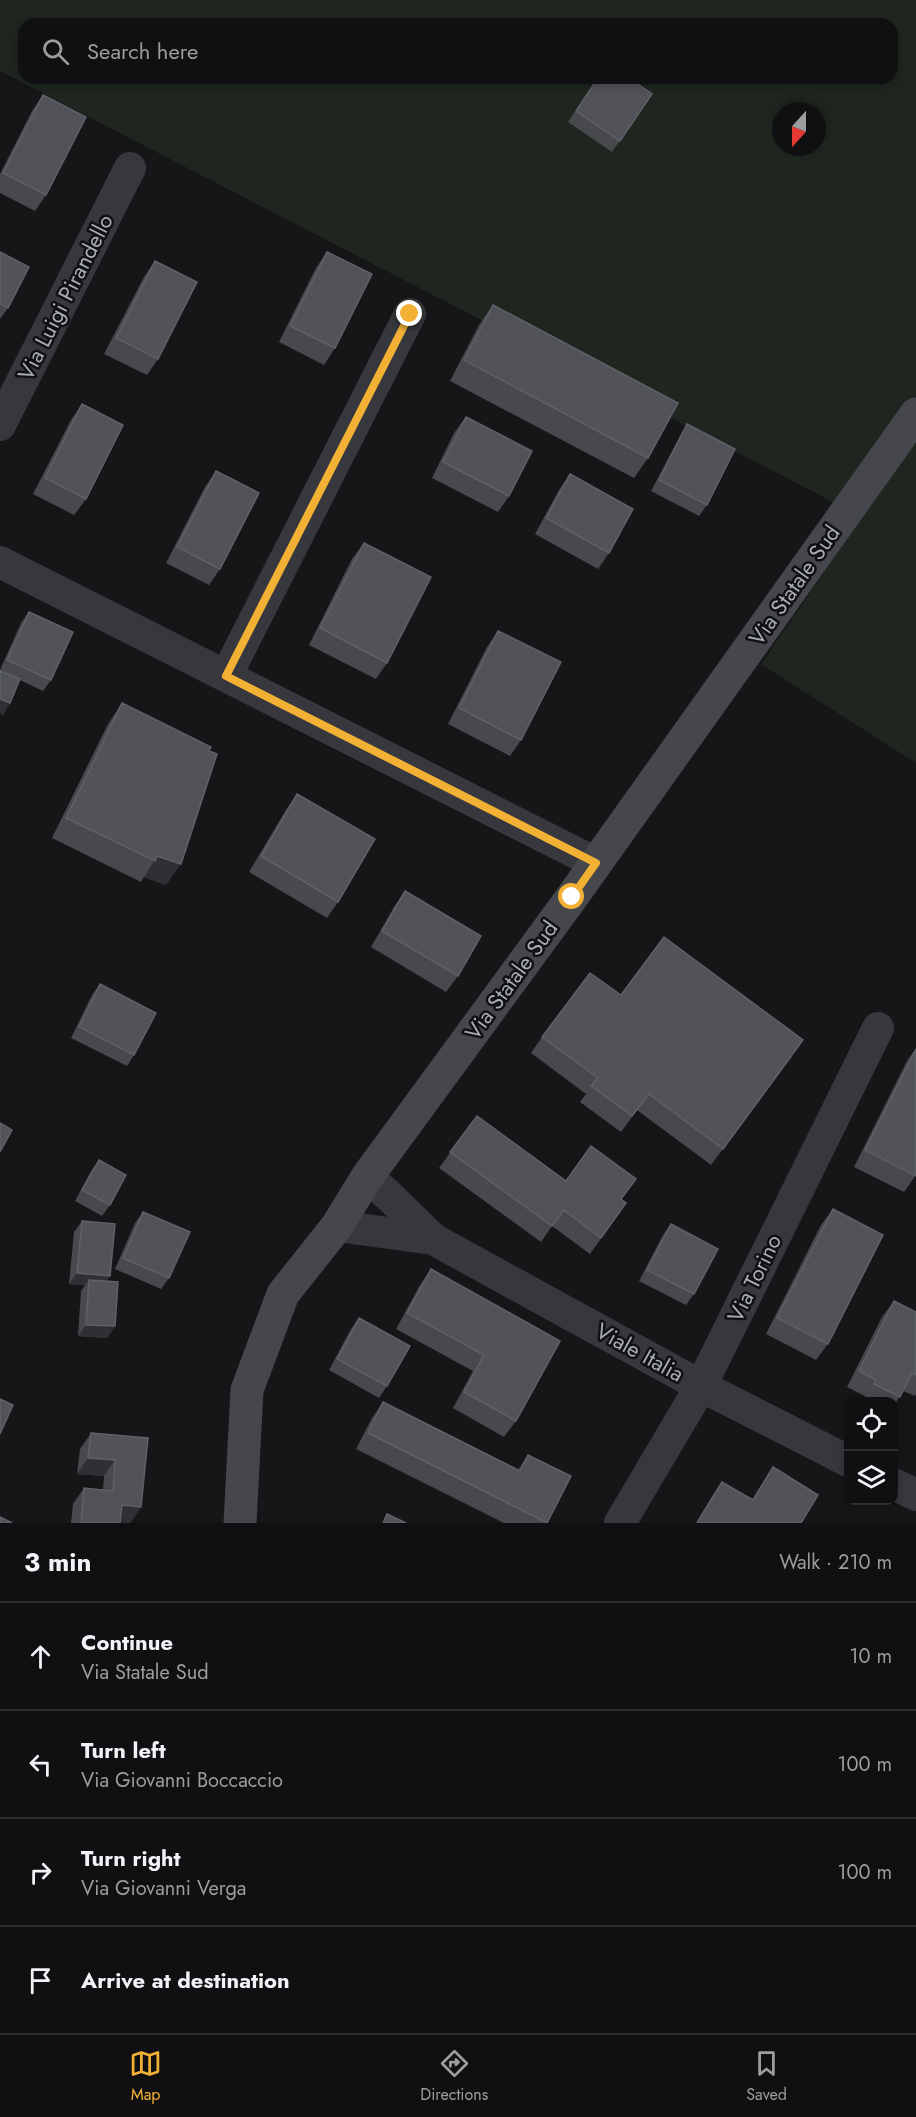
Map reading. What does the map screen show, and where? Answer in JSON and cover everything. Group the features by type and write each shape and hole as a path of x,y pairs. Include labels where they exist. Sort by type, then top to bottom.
{"main road":[{"name":"Via Statale Sud","path":"240,1523 246,1390 283,1294 337,1226 367,1177 596,863 916,414"}],"street":[{"name":"Via Luigi Pirandello","path":"0,425 130,168"},
{"path":"226,676 410,314"},
{"path":"0,562 596,863"},
{"name":"Via Torino","path":"620,1523 701,1386 878,1028"},
{"name":"Viale Italia","path":"367,1177 433,1239 701,1386 844,1458"},
{"name":"Viale Italia","path":"337,1226 433,1239"},
{"path":"898,1486 916,1495"}],"shaded area":[{"path":"0,0 916,0 916,763 761,664 862,517 25,84 898,84 898,18 18,18 18,80 0,71"}],"building":[{"path":"594,84 638,84 652,94 620,141 576,111"},
{"path":"43,95 86,117 46,195 3,173"},
{"path":"0,252 29,267 8,308 0,304"},
{"path":"327,252 372,274 335,348 290,326"},
{"path":"155,261 197,282 158,359 116,338"},
{"path":"493,305 678,403 648,458 464,360"},
{"path":"82,404 123,425 86,499 45,478"},
{"path":"466,417 532,451 509,496 443,462"},
{"path":"687,424 735,449 707,505 659,480"},
{"path":"216,471 259,493 220,569 177,547"},
{"path":"570,474 633,509 609,553 546,518"},
{"path":"364,543 431,577 387,663 320,628"},
{"path":"29,612 73,632 51,680 7,660"},
{"path":"498,631 561,662 521,740 459,708"},
{"path":"0,671 20,679 10,703 0,699"},
{"path":"122,703 211,747 209,751 217,754 181,864 157,856 155,861 66,818"},
{"path":"297,794 375,839 338,902 261,856"},
{"path":"405,891 481,936 458,976 382,931"},
{"path":"664,937 803,1040 723,1149 649,1094 632,1116 591,1086 598,1078 542,1037 590,973 621,995"},
{"path":"100,984 156,1013 134,1055 79,1027"},
{"path":"916,1049 916,1176 865,1150"},
{"path":"477,1116 566,1181 591,1146 636,1179 621,1199 626,1203 601,1238 564,1210 552,1226 450,1152"},
{"path":"0,1123 12,1130 0,1152"},
{"path":"99,1160 126,1175 110,1205 82,1190"},
{"path":"833,1209 883,1235 828,1344 777,1318"},
{"path":"143,1212 190,1232 169,1278 123,1258"},
{"path":"82,1221 115,1224 110,1276 77,1273"},
{"path":"671,1224 718,1249 694,1294 647,1270"},
{"path":"431,1269 560,1341 516,1421 464,1392 484,1355 407,1313"},
{"path":"89,1280 118,1282 115,1326 86,1325"},
{"path":"894,1301 916,1312 916,1375 912,1373 900,1397 874,1384 876,1380 859,1371"},
{"path":"359,1318 410,1346 387,1386 337,1359"},
{"path":"0,1399 13,1405 0,1434"},
{"path":"383,1402 520,1471 528,1455 571,1476 547,1523 368,1433"},
{"path":"91,1433 148,1438 141,1507 122,1505 120,1523 81,1523 84,1488 113,1491 115,1460 88,1458"},
{"path":"773,1467 818,1495 801,1523 697,1523 722,1482 753,1500"},
{"path":"387,1514 406,1523 383,1523"},
{"path":"0,1517 12,1523 0,1523"}],"route":[{"path":"410,314 226,676 596,863 572,897"}]}
